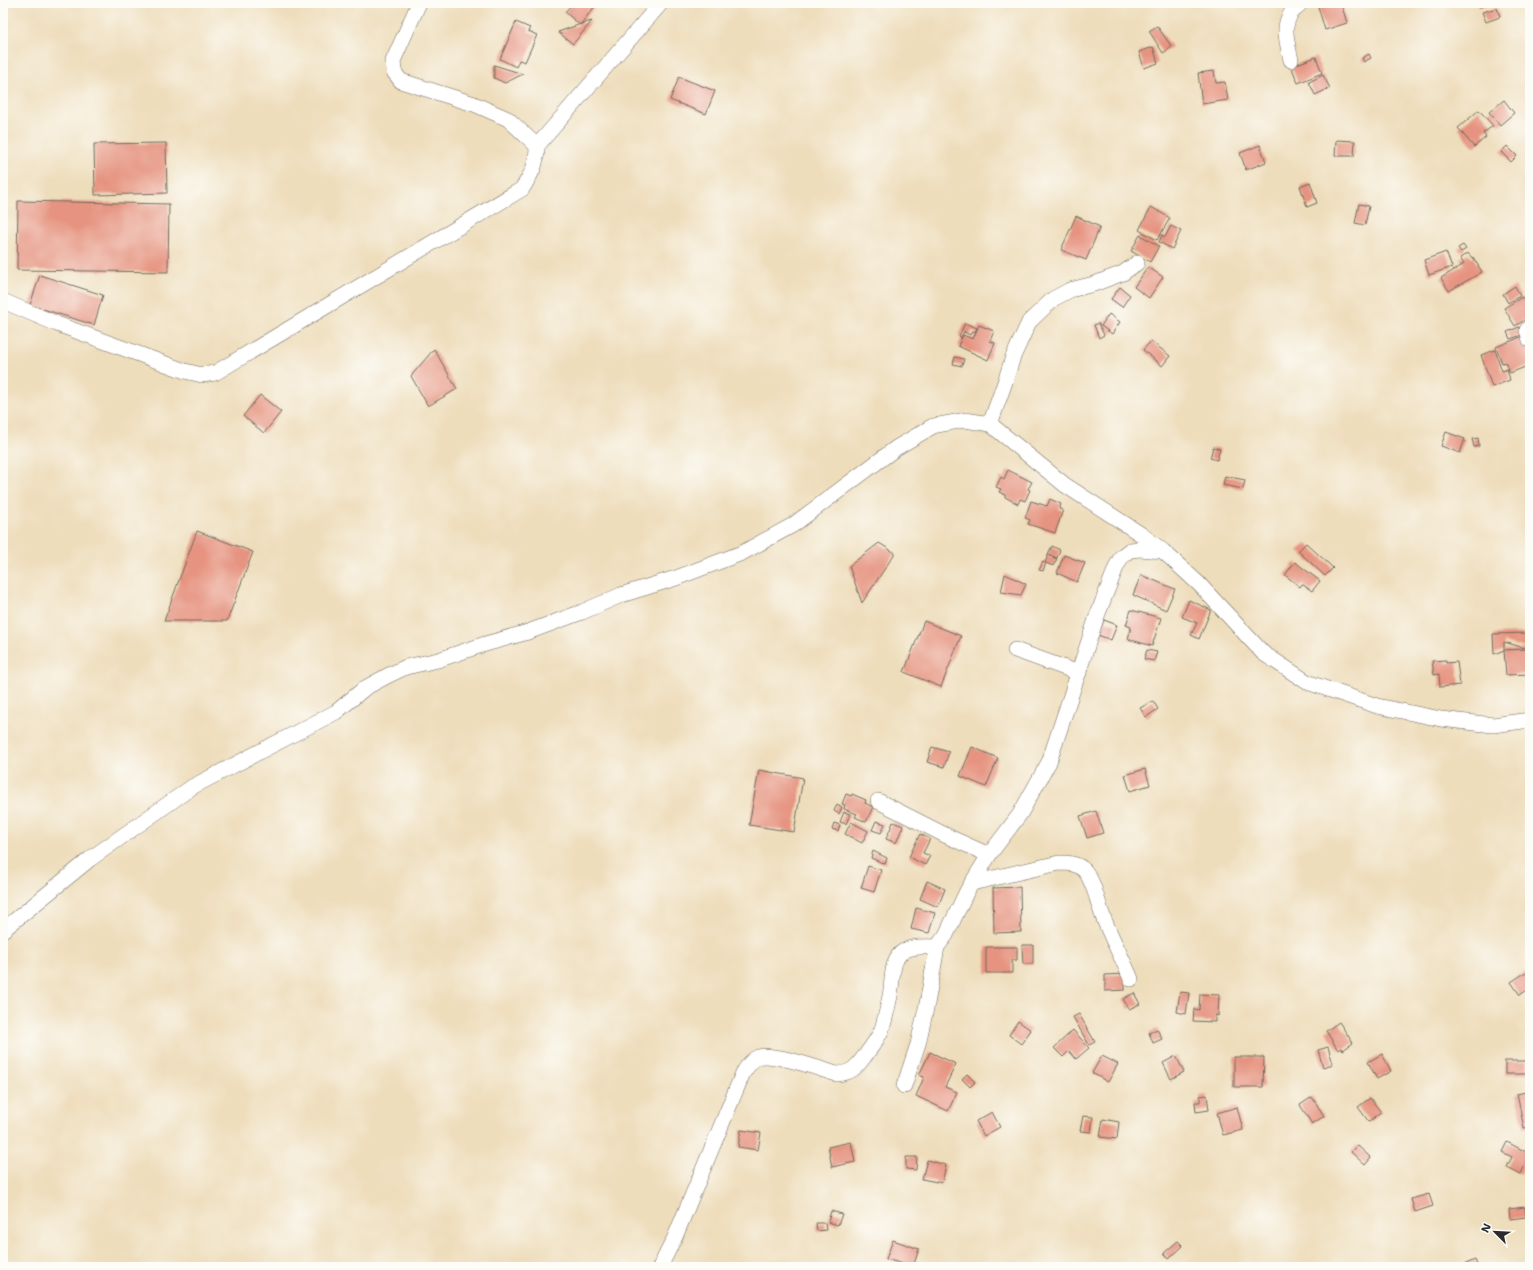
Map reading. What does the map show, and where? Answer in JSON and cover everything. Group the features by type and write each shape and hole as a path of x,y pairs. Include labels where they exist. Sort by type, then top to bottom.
{"street":[{"path":"419,3 393,61 394,72 401,81 474,104 508,119 538,146"},
{"path":"3,300 57,324 186,371 202,375 215,373 522,188 533,171 537,159 538,146 661,3"},
{"path":"1291,60 1285,28 1289,16 1301,3"},
{"path":"990,424 1013,357 1028,322 1053,299 1070,290 1094,284 1123,273 1137,263"},
{"path":"3,930 90,859 192,787 336,712 365,688 387,676 406,667 438,660 482,644 528,632 582,612 621,595 676,578 742,553 792,525 896,448 933,426 966,420 990,424 1065,485 1142,535 1163,551 1199,584 1263,653 1308,682 1377,706 1442,720 1493,725 1530,720"},
{"path":"904,1086 918,1044 938,947 946,935 972,883 989,855 1020,814 1049,762 1097,616 1117,565 1122,556 1130,550 1140,549 1163,551"},
{"path":"1015,650 1079,673"},
{"path":"878,801 947,836 989,855"},
{"path":"972,883 1059,863 1070,863 1077,865 1084,870 1089,878 1103,915 1131,979"},
{"path":"660,1267 675,1237 743,1073 750,1063 758,1057 774,1056 837,1074 848,1073 862,1060 882,1029 894,969 898,957 904,951 917,947 938,947"}],"building":[{"path":"573,3 594,3 596,5 580,25 565,12"},
{"path":"1317,3 1341,3 1347,23 1325,30"},
{"path":"1478,3 1491,3 1479,7"},
{"path":"1497,8 1500,17 1486,22 1482,12"},
{"path":"592,21 573,44 558,32 581,24"},
{"path":"516,22 530,28 528,31 537,35 525,62 519,60 516,67 500,59"},
{"path":"1157,26 1172,47 1163,53 1149,31"},
{"path":"1153,47 1158,63 1144,68 1139,52"},
{"path":"1369,54 1371,58 1364,62 1362,58"},
{"path":"1316,57 1322,73 1298,83 1291,66"},
{"path":"494,65 523,74 505,83 494,78"},
{"path":"1214,71 1216,83 1225,82 1228,100 1202,104 1198,73"},
{"path":"1323,75 1330,88 1315,95 1309,82"},
{"path":"679,77 715,91 706,114 670,100"},
{"path":"1504,100 1514,113 1500,125 1489,112"},
{"path":"1479,110 1493,126 1483,133 1486,137 1474,147 1458,128"},
{"path":"1336,140 1355,141 1354,156 1335,156"},
{"path":"166,143 167,193 95,195 94,144"},
{"path":"1260,145 1266,162 1246,170 1240,153"},
{"path":"1507,146 1517,156 1511,162 1501,152"},
{"path":"1310,182 1317,203 1307,207 1300,186"},
{"path":"18,201 169,204 168,272 17,270"},
{"path":"1359,204 1369,206 1365,225 1355,223"},
{"path":"1151,207 1170,218 1157,240 1139,230"},
{"path":"1076,216 1100,227 1086,260 1061,250"},
{"path":"1171,226 1181,231 1172,249 1159,242 1162,235 1165,237"},
{"path":"1140,235 1159,246 1150,262 1131,251"},
{"path":"1463,245 1466,249 1461,252 1458,248"},
{"path":"1446,252 1452,267 1429,275 1424,260"},
{"path":"1468,253 1472,258 1473,257 1482,272 1449,291 1441,278 1464,264 1460,258"},
{"path":"1148,267 1163,277 1149,298 1134,287"},
{"path":"40,275 103,295 94,325 30,305"},
{"path":"1515,286 1520,296 1508,303 1503,294"},
{"path":"1120,287 1130,295 1122,307 1111,299"},
{"path":"1522,297 1530,311 1530,317 1515,326 1504,308"},
{"path":"1109,314 1120,322 1112,334 1101,326"},
{"path":"965,323 977,328 975,332 972,331 970,335 964,331 961,338 959,336"},
{"path":"1098,323 1104,335 1099,338 1094,325"},
{"path":"979,325 994,331 990,341 995,343 988,360 958,346 963,335 973,339"},
{"path":"1519,327 1522,335 1510,339 1507,332"},
{"path":"1528,334 1530,339 1530,365 1510,373 1505,362 1502,363 1496,347"},
{"path":"1151,341 1170,356 1162,366 1143,350"},
{"path":"434,349 457,389 428,406 411,376"},
{"path":"1495,350 1502,371 1507,369 1510,380 1492,387 1481,355"},
{"path":"955,357 964,359 962,366 953,364"},
{"path":"260,395 281,412 264,433 243,416"},
{"path":"1446,432 1465,439 1460,453 1441,446"},
{"path":"1478,438 1479,446 1474,447 1472,439"},
{"path":"1213,447 1220,449 1217,460 1210,458"},
{"path":"1008,470 1032,482 1028,489 1030,490 1025,501 1020,499 1018,504 1005,497 1005,495 999,492 1001,489 996,487 1001,477 1004,479"},
{"path":"1225,476 1245,480 1243,489 1223,485"},
{"path":"1050,499 1061,504 1059,509 1063,510 1055,533 1028,524 1030,520 1025,518 1031,501 1047,506"},
{"path":"197,531 253,552 227,621 164,621"},
{"path":"879,543 895,553 862,603 849,566"},
{"path":"1306,543 1333,568 1325,576 1298,551"},
{"path":"1052,546 1060,550 1057,558 1048,554"},
{"path":"1048,555 1057,559 1053,566 1046,563 1043,571 1039,570 1043,562 1045,563"},
{"path":"1064,555 1085,563 1077,582 1057,573"},
{"path":"1295,562 1320,581 1312,591 1302,584 1300,587 1285,575"},
{"path":"1005,574 1026,584 1021,595 1001,592"},
{"path":"1141,575 1175,589 1166,610 1133,595"},
{"path":"1189,600 1211,610 1199,639 1191,635 1197,623 1182,617"},
{"path":"1131,610 1161,618 1152,646 1128,639 1131,627 1126,625"},
{"path":"1104,620 1117,625 1111,640 1098,635"},
{"path":"924,621 961,636 941,687 904,672"},
{"path":"1530,633 1530,674 1506,675 1504,650 1494,654 1493,634","holes":["1504,642 1528,649 1504,650"]},
{"path":"1147,650 1157,652 1154,661 1144,659"},
{"path":"1446,660 1446,663 1457,662 1460,685 1440,687 1439,674 1434,675 1432,661"},
{"path":"1153,701 1158,709 1146,717 1140,708"},
{"path":"932,747 949,752 944,767 927,762"},
{"path":"972,747 998,758 986,787 960,776"},
{"path":"1145,769 1150,785 1130,791 1125,775"},
{"path":"759,770 803,778 794,832 749,825"},
{"path":"846,794 851,796 852,794 866,800 865,803 873,807 866,822 855,817 857,814 844,809 845,805 842,804"},
{"path":"837,804 842,807 839,814 834,811"},
{"path":"1096,811 1103,833 1087,838 1080,816"},
{"path":"844,812 850,814 846,824 840,822"},
{"path":"876,821 885,824 881,833 872,830"},
{"path":"851,822 868,831 862,843 845,834"},
{"path":"893,822 903,826 896,843 886,839"},
{"path":"834,823 840,825 838,831 832,829"},
{"path":"920,834 930,839 923,853 930,856 925,865 909,857"},
{"path":"873,851 887,858 885,864 871,858"},
{"path":"868,866 881,870 874,892 861,888"},
{"path":"927,881 945,889 938,907 920,899"},
{"path":"1020,887 1021,932 994,933 993,888"},
{"path":"916,908 935,913 929,933 911,929"},
{"path":"1022,945 1033,945 1033,964 1023,964"},
{"path":"986,947 1017,947 1017,960 1012,960 1012,973 986,973"},
{"path":"1526,972 1530,978 1530,988 1520,995 1511,982"},
{"path":"1125,974 1125,990 1105,991 1105,975"},
{"path":"1180,992 1189,993 1186,1014 1177,1012"},
{"path":"1134,993 1140,1004 1129,1009 1123,999"},
{"path":"1200,994 1219,995 1218,1016 1215,1015 1215,1022 1193,1021 1194,1009 1199,1010"},
{"path":"1079,1014 1095,1042 1089,1045 1073,1017"},
{"path":"1018,1021 1031,1030 1021,1044 1009,1035"},
{"path":"1339,1022 1353,1043 1343,1050 1341,1048 1338,1050 1326,1031"},
{"path":"1157,1029 1162,1039 1153,1043 1149,1033"},
{"path":"1073,1030 1089,1048 1076,1059 1069,1051 1063,1057 1054,1048"},
{"path":"1328,1047 1333,1064 1323,1067 1318,1050"},
{"path":"930,1052 956,1064 945,1087 957,1092 948,1111 916,1096 924,1077 919,1075"},
{"path":"1382,1054 1391,1071 1377,1079 1368,1062"},
{"path":"1102,1056 1118,1064 1108,1082 1092,1073"},
{"path":"1176,1056 1184,1072 1171,1079 1163,1063"},
{"path":"1234,1057 1264,1057 1263,1087 1234,1087"},
{"path":"1505,1061 1527,1061 1527,1074 1505,1074"},
{"path":"967,1074 975,1082 970,1087 962,1079"},
{"path":"1530,1091 1530,1127 1524,1128 1517,1094"},
{"path":"1207,1095 1209,1110 1196,1112 1195,1102 1200,1102 1200,1096"},
{"path":"1312,1097 1324,1116 1312,1124 1300,1105"},
{"path":"1370,1098 1381,1112 1369,1122 1358,1107"},
{"path":"1237,1107 1243,1130 1223,1135 1217,1113"},
{"path":"992,1112 1000,1127 984,1136 976,1121"},
{"path":"1083,1116 1093,1117 1091,1132 1080,1131"},
{"path":"1103,1119 1119,1122 1117,1139 1100,1137"},
{"path":"741,1130 761,1133 758,1150 738,1147"},
{"path":"851,1142 855,1162 832,1167 828,1147"},
{"path":"1507,1142 1530,1154 1521,1174 1507,1167 1512,1157 1502,1152"},
{"path":"1357,1145 1371,1158 1365,1165 1351,1152"},
{"path":"906,1157 917,1157 916,1170 906,1169"},
{"path":"927,1160 946,1165 942,1183 922,1179"},
{"path":"1429,1194 1433,1206 1415,1212 1411,1199"},
{"path":"1525,1207 1526,1217 1510,1219 1509,1209"},
{"path":"831,1211 842,1214 838,1225 828,1222"},
{"path":"816,1223 825,1223 826,1230 817,1231"},
{"path":"893,1240 919,1249 913,1267 886,1259"},
{"path":"1178,1241 1183,1246 1169,1259 1164,1253"},
{"path":"1475,1260 1478,1267 1459,1267"}]}
